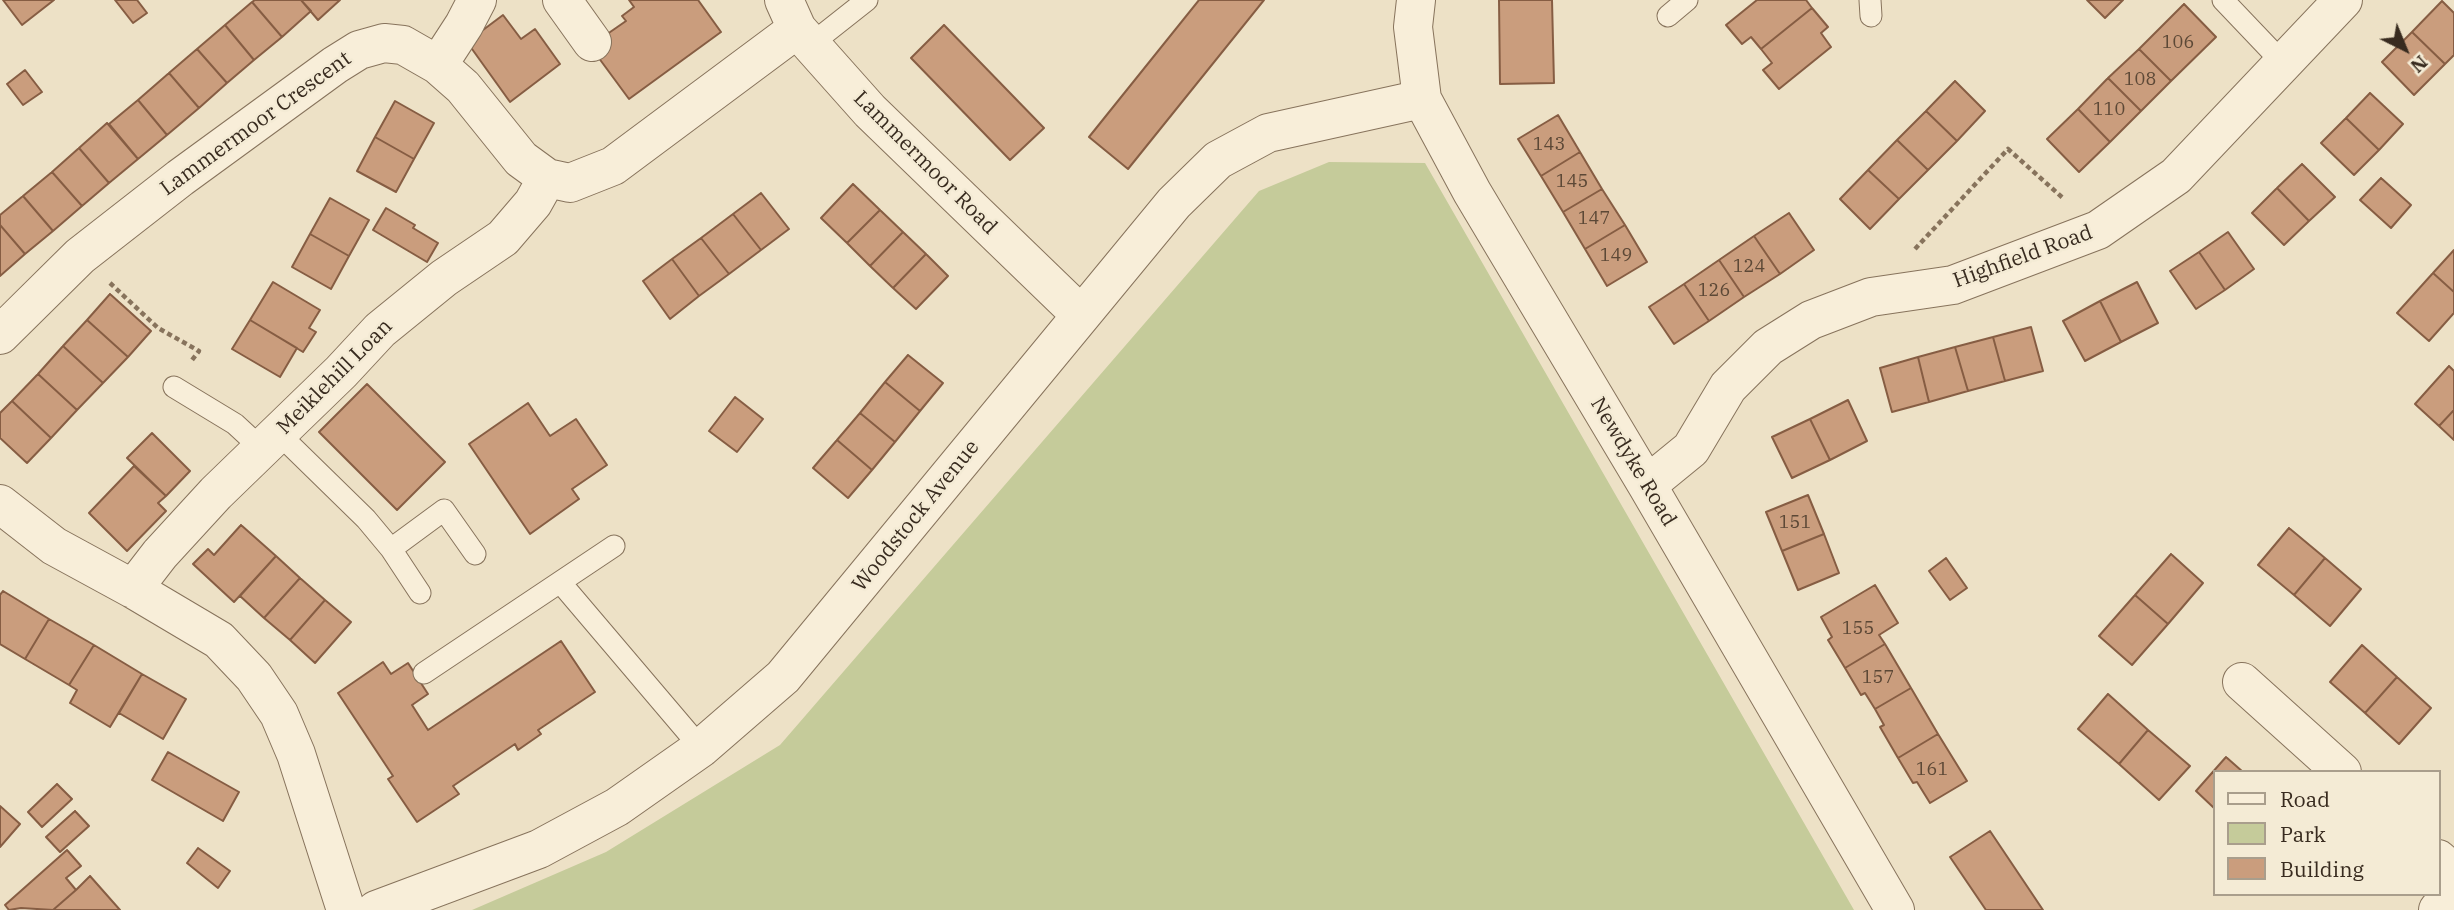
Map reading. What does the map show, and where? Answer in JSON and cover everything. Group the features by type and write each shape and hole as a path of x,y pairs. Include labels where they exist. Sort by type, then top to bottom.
{"street":[{"path":"438,65 464,26 477,0"},
{"path":"562,0 592,41"},
{"name":"Newdyke Road","path":"1416,0 1413,27 1422,99 1472,192 1895,910"},
{"name":"Highfield Road","path":"1647,485 1691,449 1728,387 1768,347 1811,320 1871,297 1952,285 2098,230 2176,176 2343,0"},
{"path":"547,178 570,183 613,166 797,25"},
{"name":"Lammermoor Road","path":"797,25 870,111 1081,315"},
{"name":"Lammermoor Crescent","path":"0,335 80,256 180,178 359,50 384,43 403,45 438,65 463,87 521,159 547,178"},
{"name":"Woodstock Avenue","path":"376,910 539,849 617,807 702,748 783,677 1174,203 1218,160 1268,133 1422,99"},
{"name":"Meiklehill Loan","path":"133,589 160,554 216,493 380,330 444,278 503,238 533,203 547,178"},
{"path":"0,504 54,546 219,640 254,677 279,715 296,754 346,910"},
{"path":"2242,682 2340,770"},
{"path":"2440,861 2454,873"},
{"path":"2438,910 2454,891"}],"lane":[{"path":"797,25 867,0"},
{"path":"1668,16 1687,0"},
{"path":"2223,0 2283,62"},
{"path":"174,387 235,424 270,441 366,519 391,549 420,593"},
{"path":"391,549 444,510 475,554"},
{"path":"424,673 614,546"},
{"path":"561,582 702,748"}],"path":[{"path":"1871,297 2008,149 2098,230"},
{"path":"80,256 158,328 198,351 174,387"}],"green space":[{"path":"1329,162 1425,163 1854,910 472,910 606,852 780,745 1259,191"}],"building":[{"path":"3,0 54,0 22,25"},
{"path":"115,0 137,0 147,13 133,23"},
{"path":"301,0 311,11 282,37 252,2"},
{"path":"301,0 340,0 318,20"},
{"path":"629,0 698,0 721,32 629,99 590,46 626,21 622,16 634,7"},
{"path":"1199,0 1264,0 1128,169 1089,137"},
{"path":"1499,0 1552,0 1554,83 1500,84"},
{"path":"1757,0 1806,0 1812,8 1761,49 1751,37 1742,44 1726,25"},
{"path":"2087,0 2123,0 2105,18"},
{"path":"2442,1 2454,13 2454,55 2445,64 2412,32"},
{"path":"252,2 282,37 254,60 225,25"},
{"path":"2184,4 2216,37 2171,81 2139,49"},
{"path":"1812,8 1828,27 1821,33 1831,47 1779,89 1763,70 1772,63 1761,49"},
{"path":"503,15 521,39 535,29 560,64 510,102 467,42"},
{"path":"225,25 254,60 227,83 197,49"},
{"path":"944,25 1044,128 1010,160 911,58"},
{"path":"2412,32 2445,64 2414,95 2382,62"},
{"path":"197,49 227,83 199,108 169,73"},
{"path":"2139,49 2171,81 2141,111 2108,78"},
{"path":"25,70 42,92 23,105 7,84"},
{"path":"169,73 199,108 167,135 138,100"},
{"path":"2108,78 2141,111 2110,142 2078,109"},
{"path":"1955,81 1985,111 1957,141 1926,111"},
{"path":"2370,93 2403,124 2379,150 2346,118"},
{"path":"138,100 167,135 138,159 109,124"},
{"path":"395,101 434,123 414,159 375,137"},
{"path":"2078,109 2110,142 2079,172 2047,139"},
{"path":"1926,111 1957,141 1928,170 1897,140"},
{"path":"1558,115 1580,152 1541,176 1518,139"},
{"path":"2346,118 2379,150 2354,175 2321,143"},
{"path":"107,123 138,159 109,183 79,148"},
{"path":"375,137 414,159 396,192 357,171"},
{"path":"1897,140 1928,170 1899,199 1868,170"},
{"path":"79,148 109,183 82,206 52,172"},
{"path":"1580,152 1602,189 1563,212 1541,176"},
{"path":"2302,164 2335,197 2309,221 2277,188"},
{"path":"1868,170 1899,199 1870,229 1840,199"},
{"path":"52,172 82,206 53,231 23,196"},
{"path":"2381,178 2411,205 2391,228 2360,200"},
{"path":"853,184 880,210 847,243 821,218"},
{"path":"2277,188 2309,221 2284,245 2252,213"},
{"path":"1602,189 1625,225 1585,249 1563,212"},
{"path":"761,193 789,229 761,250 733,214"},
{"path":"23,196 53,231 25,254 0,225 0,215"},
{"path":"330,198 369,220 349,256 310,234"},
{"path":"386,208 438,243 427,262 373,230"},
{"path":"880,210 903,232 870,266 847,243"},
{"path":"1789,213 1814,250 1780,274 1754,236"},
{"path":"733,214 761,250 729,274 701,238"},
{"path":"0,225 25,254 0,276"},
{"path":"1625,225 1647,262 1607,286 1585,249"},
{"path":"903,232 926,254 893,288 870,266"},
{"path":"2228,232 2254,269 2225,290 2199,252"},
{"path":"310,234 349,256 331,289 292,267"},
{"path":"1754,236 1780,274 1744,297 1719,260"},
{"path":"701,238 729,274 699,296 672,259"},
{"path":"2454,250 2454,292 2433,273"},
{"path":"2199,252 2225,290 2196,309 2170,271"},
{"path":"926,254 948,276 916,309 893,288"},
{"path":"672,259 699,296 670,319 643,281"},
{"path":"1719,260 1744,297 1709,321 1684,284"},
{"path":"2433,273 2454,292 2454,313 2429,341 2397,313"},
{"path":"273,282 320,310 309,328 316,332 303,352 250,320"},
{"path":"2137,282 2158,323 2121,342 2100,301"},
{"path":"1684,284 1709,321 1674,344 1649,307"},
{"path":"110,294 151,331 128,357 87,320"},
{"path":"2100,301 2121,342 2085,361 2063,321"},
{"path":"87,320 128,357 103,383 63,346"},
{"path":"250,320 297,348 280,377 232,349"},
{"path":"2031,327 2043,371 2005,381 1993,337"},
{"path":"1993,337 2005,381 1968,391 1955,347"},
{"path":"63,346 103,383 77,410 38,374"},
{"path":"1955,347 1968,391 1929,402 1918,357"},
{"path":"908,355 943,383 920,411 885,382"},
{"path":"1918,357 1929,402 1892,412 1880,368"},
{"path":"2449,366 2454,371 2454,410 2439,426 2415,404"},
{"path":"38,374 77,410 51,438 12,401"},
{"path":"885,382 920,411 895,442 860,413"},
{"path":"367,384 445,462 397,510 319,432"},
{"path":"735,397 763,419 737,452 709,431"},
{"path":"1848,400 1867,441 1830,460 1810,419"},
{"path":"12,401 51,438 27,463 0,438 0,413"},
{"path":"528,403 550,436 576,419 607,465 572,489 579,499 530,534 469,444"},
{"path":"2454,410 2454,440 2439,426"},
{"path":"860,413 895,442 872,470 837,440"},
{"path":"1810,419 1830,460 1792,478 1772,437"},
{"path":"152,433 190,471 166,496 127,458"},
{"path":"837,440 872,470 848,498 813,468"},
{"path":"134,466 166,496 158,503 166,511 127,551 89,513"},
{"path":"1808,495 1824,534 1782,551 1766,512"},
{"path":"241,525 276,556 234,602 193,564 208,549 214,555"},
{"path":"2289,528 2325,558 2294,595 2258,565"},
{"path":"1824,534 1839,573 1798,590 1782,551"},
{"path":"2171,554 2203,583 2168,624 2135,595"},
{"path":"276,556 300,578 264,618 240,596"},
{"path":"1946,558 1967,588 1950,600 1929,571"},
{"path":"2325,558 2361,589 2330,626 2294,595"},
{"path":"300,578 325,600 290,640 264,618"},
{"path":"1875,585 1898,623 1879,635 1885,644 1845,668 1828,640 1832,637 1821,617"},
{"path":"3,591 49,619 25,659 0,644 0,595"},
{"path":"2135,595 2168,624 2132,665 2099,636"},
{"path":"325,600 351,622 315,663 290,640"},
{"path":"49,619 94,645 69,685 25,659"},
{"path":"561,641 595,692 538,730 541,734 518,750 515,744 453,786 459,794 417,822 388,779 393,776 338,693 383,662 391,674 408,663 428,694 412,705 428,730"},
{"path":"1885,644 1911,688 1875,709 1865,693 1861,695 1845,668"},
{"path":"94,645 142,674 110,727 70,703 77,690 69,685"},
{"path":"2362,645 2397,677 2365,713 2330,682"},
{"path":"142,674 186,699 163,739 119,713"},
{"path":"2397,677 2431,708 2399,744 2365,713"},
{"path":"1911,688 1938,734 1898,758 1880,727 1884,725 1875,709"},
{"path":"2108,694 2148,730 2119,764 2078,729"},
{"path":"2148,730 2190,766 2159,800 2119,764"},
{"path":"1938,734 1967,781 1930,803 1917,782 1913,783 1898,758"},
{"path":"168,752 239,792 223,821 152,780"},
{"path":"2226,757 2241,770 2215,770"},
{"path":"2212,773 2212,806 2196,791"},
{"path":"57,784 72,799 42,827 28,812"},
{"path":"0,806 20,824 0,847"},
{"path":"75,811 89,826 60,852 46,837"},
{"path":"1990,831 2043,910 1986,910 1950,857"},
{"path":"198,848 230,871 218,888 187,863"},
{"path":"67,850 81,866 66,878 76,890 53,910 9,910 5,905"},
{"path":"90,876 120,910 53,910 76,890"}]}
